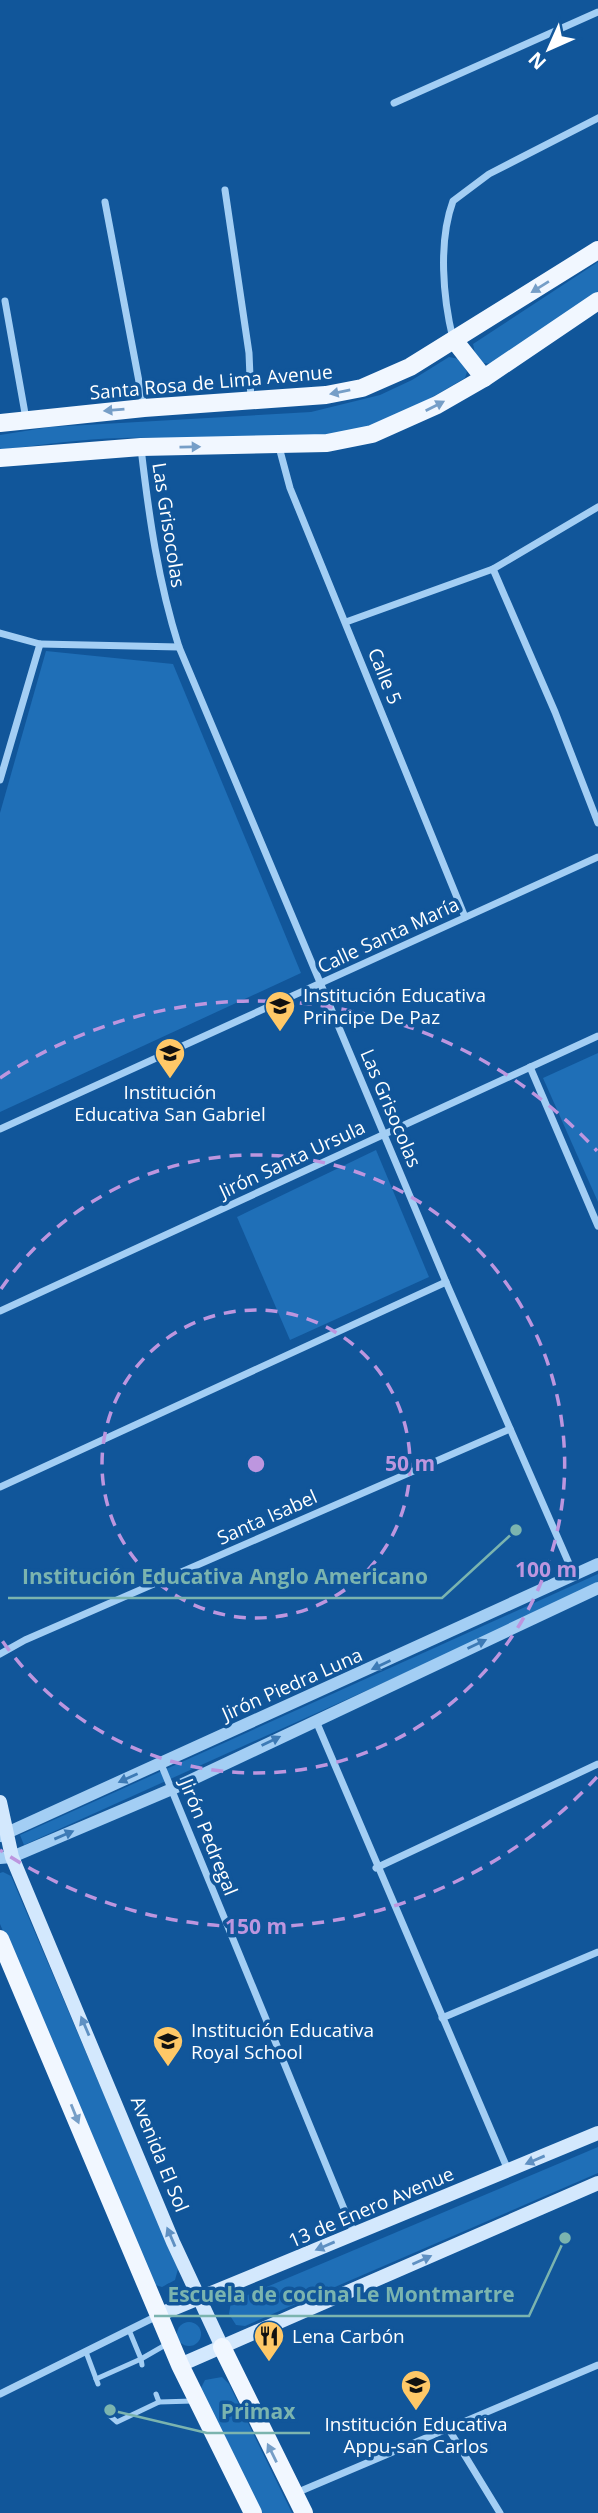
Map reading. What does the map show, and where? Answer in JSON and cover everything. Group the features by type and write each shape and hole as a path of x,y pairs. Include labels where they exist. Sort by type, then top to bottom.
{"main road":[{"name":"Santa Rosa de Lima Avenue","path":"0,422 144,408 252,402 326,395 362,388 410,367 598,250"},
{"path":"0,458 141,447 327,443 372,434 438,405 484,378 598,301"},
{"path":"454,340 484,378"},
{"name":"Avenida El Sol","path":"0,1802 6,1857 199,2299 304,2513"},
{"path":"0,1939 5,1966 180,2365 253,2513"},
{"name":"13 de Enero Avenue","path":"158,2315 598,2133"},
{"path":"180,2365 598,2183"}],"street":[{"path":"394,103 598,12"},
{"path":"454,340 446,297 445,249 453,201 489,174 598,118"},
{"path":"225,190 249,353 252,402"},
{"path":"105,202 144,408"},
{"path":"5,301 26,419"},
{"name":"Calle 5","path":"279,446 290,488 465,917"},
{"name":"Las Grisocolas","path":"141,447 153,550 162,593 179,647 446,1282 574,1575"},
{"path":"346,622 494,569 598,507"},
{"path":"494,569 555,712 598,823"},
{"path":"0,633 40,644 179,647"},
{"path":"0,780 40,644"},
{"name":"Calle Santa María","path":"0,1129 598,857"},
{"name":"Jirón Santa Ursula","path":"0,1311 598,1036"},
{"path":"530,1067 598,1226"},
{"path":"0,1487 446,1282"},
{"name":"Santa Isabel","path":"0,1654 25,1640 509,1429"},
{"name":"Jirón Piedra Luna","path":"2,1835 598,1564"},
{"path":"6,1857 172,1789 598,1588"},
{"path":"315,1720 376,1868 508,2171"},
{"name":"Jirón Pedregal","path":"161,1764 355,2234"},
{"path":"376,1868 598,1764"},
{"path":"442,2018 598,1952"},
{"path":"0,2394 158,2315"},
{"path":"293,2495 598,2365"},
{"path":"448,2428 500,2513"}],"lane":[{"path":"129,2330 141,2362"},
{"path":"86,2351 97,2382 141,2362 170,2342"},
{"path":"156,2394 159,2402"},
{"path":"108,2415 117,2422 159,2402 197,2401"}],"shaded area":[{"path":"598,262 598,292 492,364 483,363 475,353 473,344"},
{"path":"449,357 459,359 467,372 465,378 403,413 352,431 287,439 107,439 0,450 0,435 50,427 311,412 380,395 412,380"},
{"path":"46,651 173,664 301,973 0,1112 0,813"},
{"path":"598,1053 598,1202 543,1078"},
{"path":"376,1150 429,1277 290,1340 237,1217"},
{"path":"598,1574 598,1586 24,1845 20,1835"},
{"path":"0,1873 11,1876 178,2269 175,2280 162,2287 152,2284 0,1924"},
{"path":"598,2147 598,2173 245,2326 236,2325 229,2314 231,2302"},
{"path":"189,2322 197,2326 201,2334 197,2342 189,2346 181,2342 177,2334 181,2326"},
{"path":"222,2377 229,2384 292,2513 262,2513 200,2390 205,2380"}],"place":[{"name":"Institución Educativa Principe De Paz","path":"280,1033"},
{"name":"Institución Educativa San Gabriel","path":"170,1080"},
{"name":"Institución Educativa Anglo Americano","path":"516,1530"},
{"name":"Institución Educativa Royal School","path":"168,2068"},
{"name":"Escuela de cocina Le Montmartre","path":"565,2238"},
{"name":"Lena Carbón","path":"269,2363"},
{"name":"Primax","path":"110,2410"},
{"name":"Institución Educativa Appu-san Carlos","path":"416,2412"}]}
